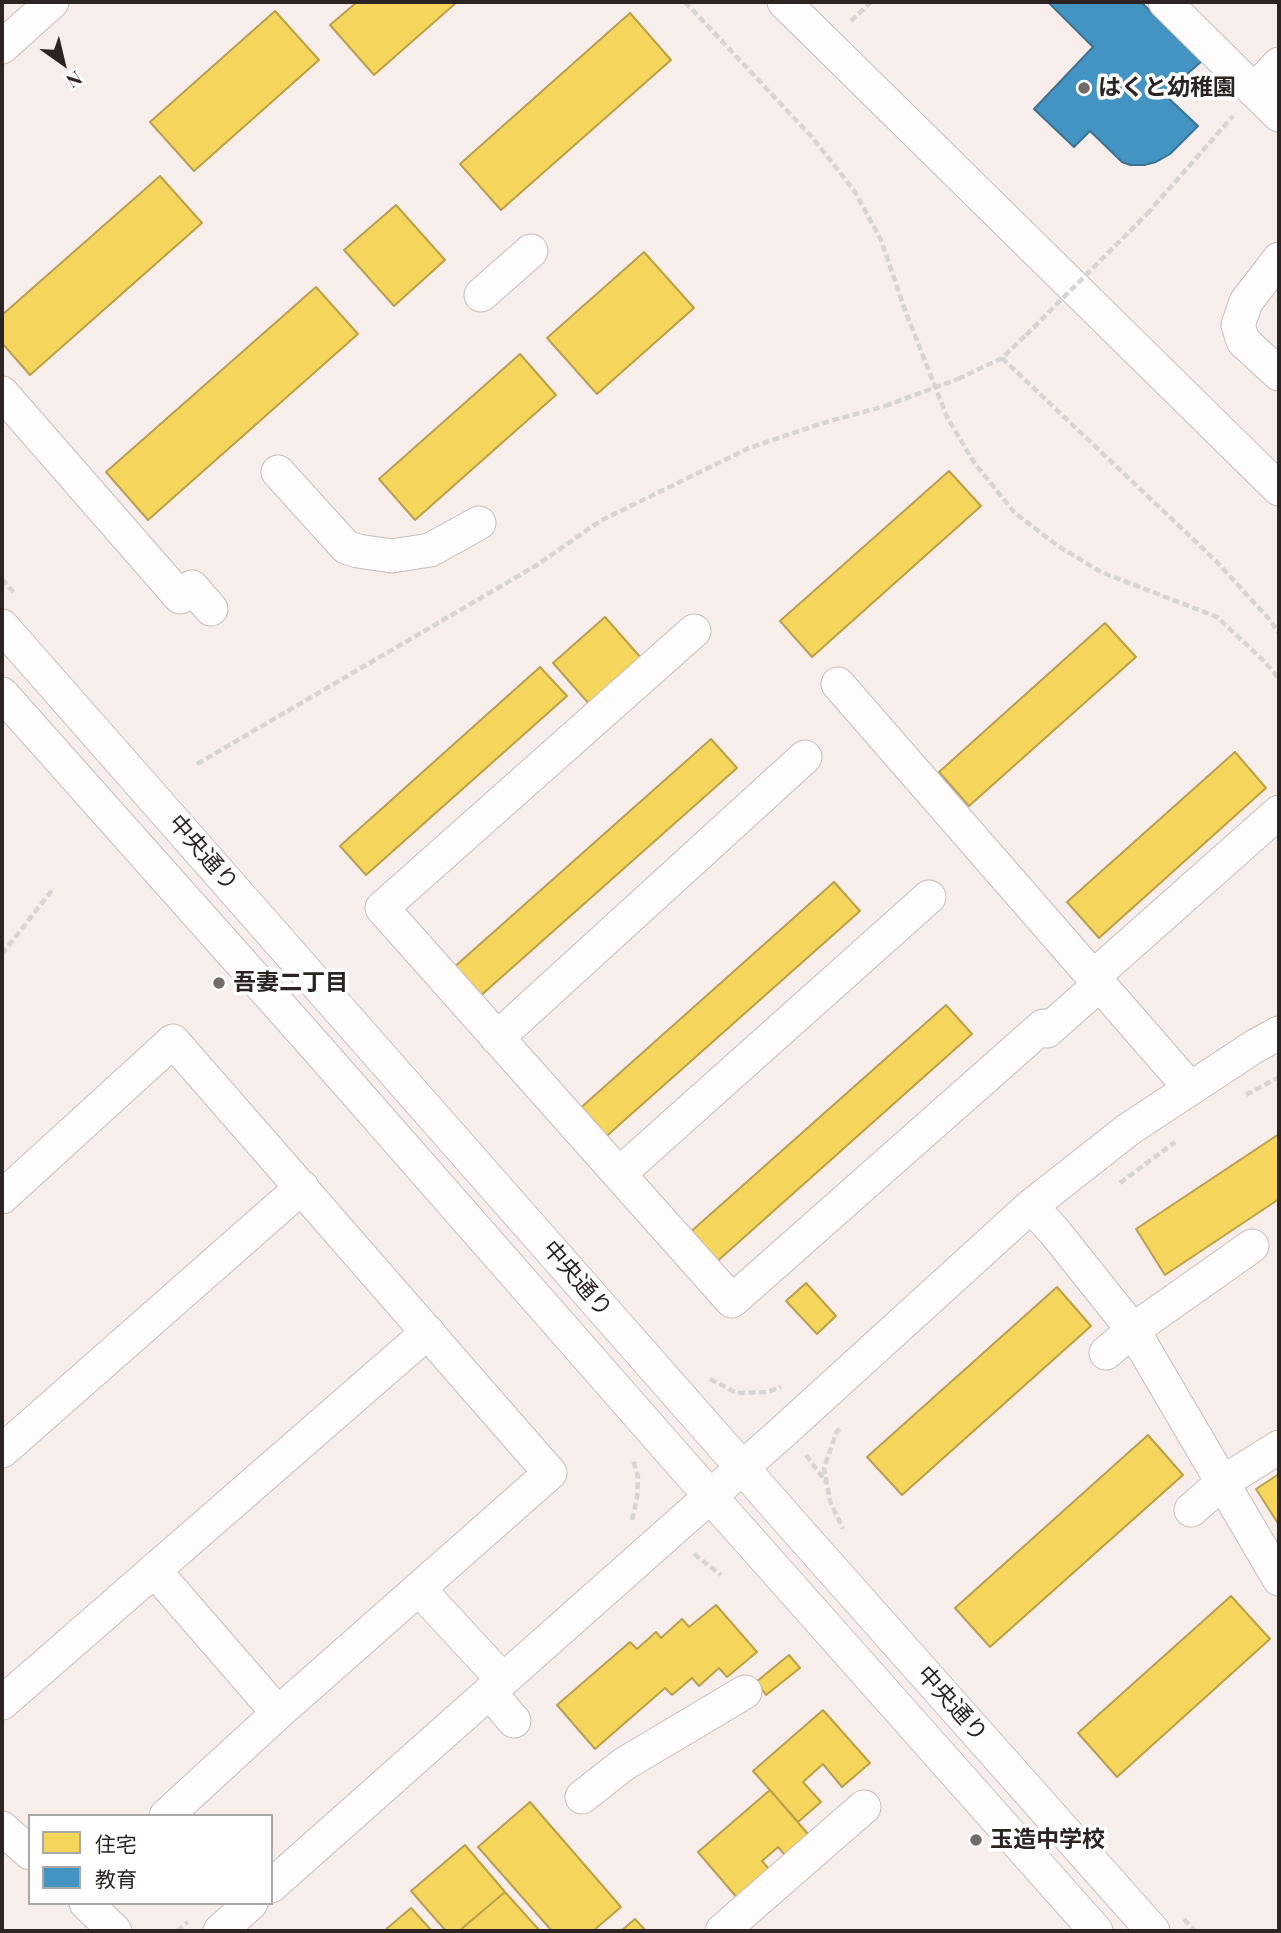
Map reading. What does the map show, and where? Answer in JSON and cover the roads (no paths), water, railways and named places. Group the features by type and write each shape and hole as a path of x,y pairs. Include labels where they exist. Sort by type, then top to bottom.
{"street":[{"path":"2,47 52,2"},
{"path":"784,2 1279,489"},
{"path":"1165,2 1279,115"},
{"path":"1254,91 1279,64"},
{"path":"481,295 531,251"},
{"path":"1279,259 1246,302 1238,325 1243,341 1279,374"},
{"path":"2,393 180,597 192,587 211,609"},
{"path":"278,472 346,547 358,551 392,556 430,550 480,523"},
{"name":"中央通り","path":"11,613 798,1531 1165,1921"},
{"path":"694,631 382,908 732,1301 1045,1028 1279,812"},
{"path":"838,684 1190,1088"},
{"name":"中央通り","path":"2,694 1096,1931"},
{"path":"497,1038 805,757"},
{"path":"619,1174 929,897"},
{"path":"273,1884 1031,1206 1129,1129 1279,1033"},
{"path":"2,1197 173,1041 550,1473 278,1713 168,1814"},
{"path":"2,1451 302,1187"},
{"path":"1031,1206 1133,1330 1166,1404 1223,1482 1252,1559 1279,1579"},
{"path":"1106,1353 1133,1330 1252,1246"},
{"path":"2,1703 428,1332"},
{"path":"1191,1510 1223,1482 1279,1447"},
{"path":"154,1570 278,1713"},
{"path":"419,1589 497,1686 514,1721"},
{"path":"582,1797 624,1764 745,1692"},
{"path":"707,1930 864,1807"},
{"path":"2,1828 28,1851"},
{"path":"88,1905 115,1931"}],"place":[{"name":"はくと幼稚園","path":"1084,88"},
{"name":"吾妻二丁目","path":"219,983"},
{"name":"玉造中学校","path":"976,1840"}]}
